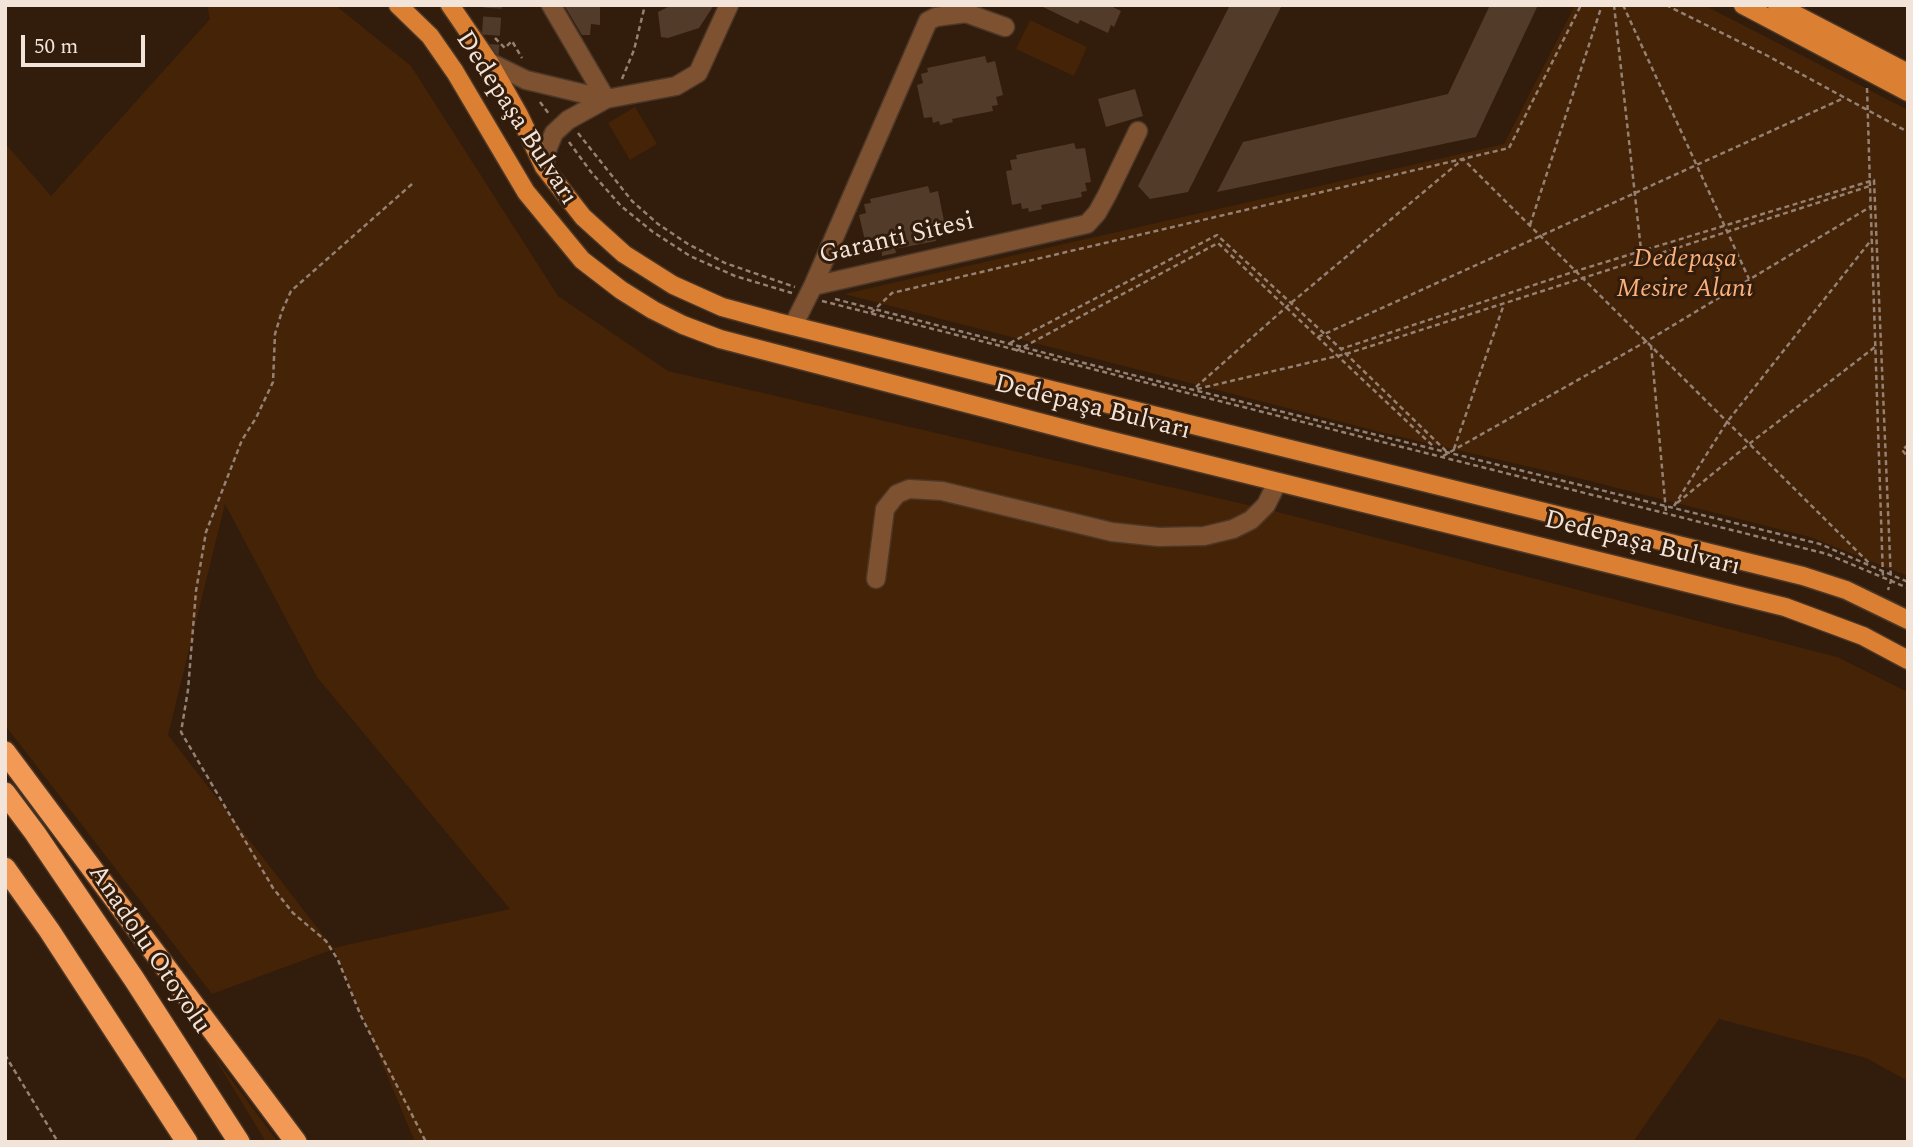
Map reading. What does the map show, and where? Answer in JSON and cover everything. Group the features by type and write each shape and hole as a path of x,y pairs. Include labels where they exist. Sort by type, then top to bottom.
{"highway":[{"path":"5,752 296,1142"},
{"name":"Anadolu Otoyolu","path":"5,793 134,979 239,1142"},
{"path":"5,868 187,1142"}],"main road":[{"name":"Dedepaşa Bulvarı","path":"398,5 430,36 455,72 526,192 582,260 653,310 720,340 1277,483 1785,607 1863,636 1908,660"},
{"name":"Dedepaşa Bulvarı","path":"450,5 489,62 544,167 583,217 624,254 673,285 722,306 793,326 1803,576 1846,590 1908,620"},
{"path":"1743,5 1908,92"},
{"path":"1777,5 1908,73"}],"lane":[{"path":"551,5 611,98"},
{"path":"544,167 554,133 564,124 611,98 676,86 698,74 729,5"},
{"name":"Garanti Sitesi","path":"809,292 928,21 936,17 966,13 1005,27"},
{"path":"489,62 531,81 611,98"},
{"name":"Garanti Sitesi","path":"809,292 1087,225 1097,213 1138,131"},
{"path":"793,326 809,292"},
{"path":"876,579 885,509 897,494 909,489 942,491 1112,532 1181,537 1204,536 1233,529 1251,520 1266,505 1277,483"}],"path":[{"path":"611,98 634,50 645,5"},
{"path":"870,314 892,293 1509,148 1581,5"},
{"path":"1530,225 1602,5"},
{"path":"1614,5 1642,259"},
{"path":"1623,5 1749,279"},
{"path":"1666,5 1766,55 1908,132"},
{"path":"489,62 512,41 531,81 564,124 632,201 688,244 725,263 870,314 1827,554 1908,588"},
{"path":"1867,70 1883,578"},
{"path":"1317,337 1844,98"},
{"path":"564,124 591,172 621,206 653,232 690,256 735,275 1820,544 1908,582"},
{"path":"1463,159 1883,578"},
{"path":"1190,393 1286,307 1463,159"},
{"path":"1341,349 1576,271 1874,180 1891,575 1882,607"},
{"path":"412,184 291,291 282,311 275,334 273,382 242,440 206,532 196,591 188,690 181,732 273,888 293,913 326,941 338,960 361,1016 426,1142"},
{"path":"1194,389 1346,354 1870,186"},
{"path":"1443,456 1647,341 1871,206"},
{"path":"1010,343 1217,234 1450,451"},
{"path":"1673,506 1727,422 1872,239"},
{"path":"1016,351 1218,243 1443,456"},
{"path":"1450,451 1504,304"},
{"path":"1651,345 1666,512"},
{"path":"1666,512 1875,347"},
{"path":"1908,445 1902,450 1908,457"},
{"path":"5,1055 58,1142"}],"green space":[{"path":"207,5 335,5 411,66 558,296 668,371 1274,511 1837,657 1908,692 1908,1081 1866,1058 1719,1019 1633,1142 415,1142 334,949 212,994 5,725 5,143 51,196 210,19","holes":["225,504 317,677 510,909 333,948 168,735"]},
{"name":"Dedepaşa Mesire Alanı","path":"1575,5 1704,5 1908,110 1908,576 1810,537 1582,479 1388,434 844,294 1504,144"},
{"path":"1030,20 1087,47 1074,76 1016,49"},
{"path":"635,107 657,144 630,160 608,123"},
{"path":"213,1055 278,1142 266,1142"}],"building":[{"path":"564,5 600,5 600,25 591,24 590,35 582,35"},
{"path":"672,5 714,5 699,28 668,38 661,37 658,12"},
{"path":"1039,5 1109,5 1121,11 1114,27 1111,25 1108,33 1080,20 1078,24"},
{"path":"1230,5 1282,5 1188,192 1150,199 1138,186"},
{"path":"1490,5 1538,5 1476,137 1217,192 1243,142 1448,94"},
{"path":"985,56 987,63 995,61 1003,95 996,97 998,105 992,106 993,111 952,119 953,122 940,125 939,121 933,123 932,117 924,118 917,85 923,83 921,74 928,72 927,68"},
{"path":"1135,89 1143,116 1106,127 1098,99"},
{"path":"1074,143 1076,149 1085,148 1091,182 1085,183 1087,191 1081,192 1082,197 1041,205 1042,209 1029,212 1028,208 1022,209 1021,203 1012,205 1006,171 1012,170 1010,160 1017,159 1016,155"},
{"path":"928,186 930,193 938,191 945,226 939,227 941,235 935,236 936,241 895,249 896,253 882,256 882,252 876,253 875,247 867,249 859,215 866,213 864,204 871,203 870,199"}],"tunnel":[{"path":"489,62 493,5"}]}
